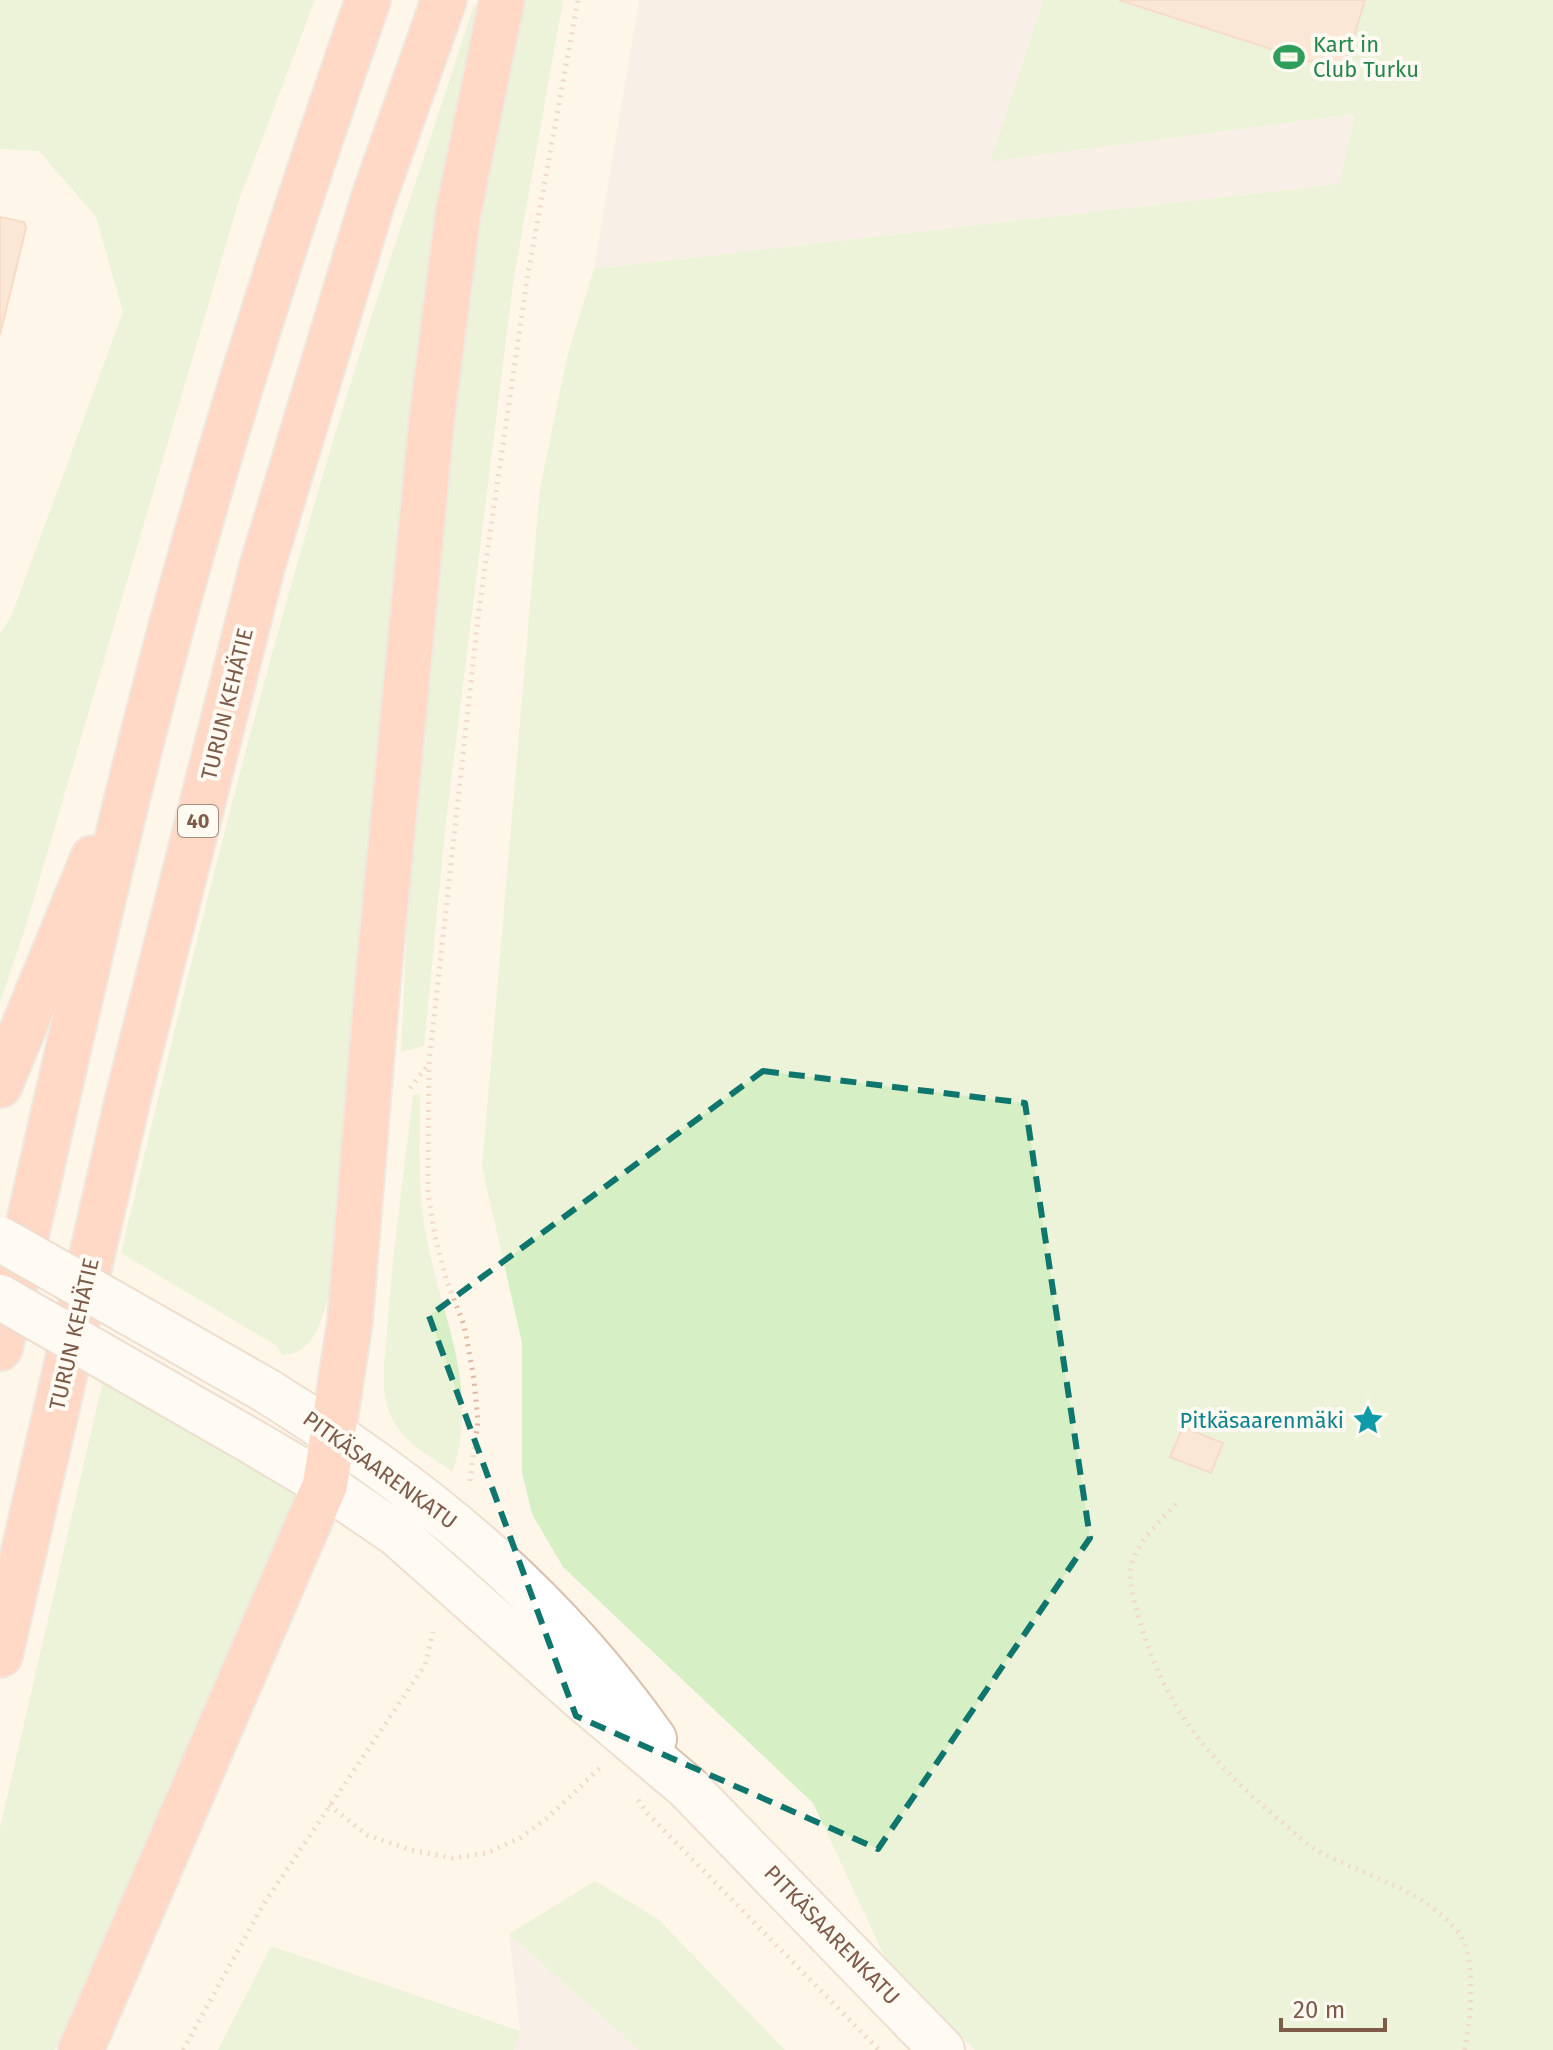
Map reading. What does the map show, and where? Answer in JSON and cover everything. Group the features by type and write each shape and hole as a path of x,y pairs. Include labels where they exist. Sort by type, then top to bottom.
{"highway":[{"path":"0,1348 143,734 191,554 304,185 368,0"},
{"name":"TURUN KEHÄTIE","path":"0,1655 129,1094 262,567 373,200 444,0"},
{"path":"81,2050 325,1485 350,1321 377,990 432,417 458,214 502,0"},
{"path":"0,1085 143,734"}],"street":[{"name":"PITKÄSAARENKATU","path":"0,1239 267,1391 334,1433 475,1539 522,1583 620,1690 687,1787"},
{"name":"PITKÄSAARENKATU","path":"0,1297 325,1485 397,1534 687,1787 942,2050"}],"path":[{"path":"470,1481 478,1422 474,1379 464,1325 446,1279 435,1236 428,1193 429,1064 479,609 528,273 578,0"},
{"path":"1176,1504 1140,1545 1131,1569 1132,1592 1143,1634 1168,1692 1194,1735 1253,1798 1315,1849 1418,1899 1444,1916 1461,1935 1469,1963 1472,2007 1464,2050"},
{"path":"183,2050 263,1905 425,1665 433,1632"},
{"path":"329,1805 367,1835 411,1850 453,1858 487,1853 520,1838 546,1819 608,1760"}],"highlighted area":[{"path":"763,1071 1025,1103 1090,1538 878,1849 576,1716 429,1316"}],"shaded area":[{"path":"639,0 1043,0 992,160 1355,114 1339,184 594,269"},
{"path":"509,1934 639,2050 514,2050 520,2031"}],"green space":[{"path":"0,0 315,0 239,200 25,929 0,1003 0,633 11,617 123,312 96,217 39,151 0,149"},
{"path":"520,0 563,0 513,283 446,822 424,1046 401,1052 412,819 466,284"},
{"path":"1043,0 1553,0 1553,2050 975,2050 887,1962 813,1803 563,1567 532,1514 522,1472 522,1343 482,1167 540,488 568,353 594,269 1339,184 1355,114 991,161"},
{"path":"480,4 391,630 331,1287 317,1331 311,1340 294,1353 282,1355 277,1346 121,1253 199,931 314,504 361,349 473,8"},
{"path":"420,1094 423,1217 460,1380 460,1439 453,1472 418,1448 396,1426 387,1406 384,1385 392,1272 413,1095"},
{"path":"103,1380 302,1493 55,2050 0,2050 0,1828"},
{"path":"595,1881 658,1919 785,2050 639,2050 509,1934"},
{"path":"271,1946 520,2031 514,2050 218,2050"}],"building":[{"path":"1119,0 1365,0 1343,72"},
{"path":"0,217 24,222 26,228 0,335"},
{"path":"1183,1427 1223,1443 1211,1473 1170,1457"}],"place":[{"name":"Kart in Club Turku","path":"1289,57"},
{"name":"Pitkäsaarenmäki","path":"1368,1420"}]}
